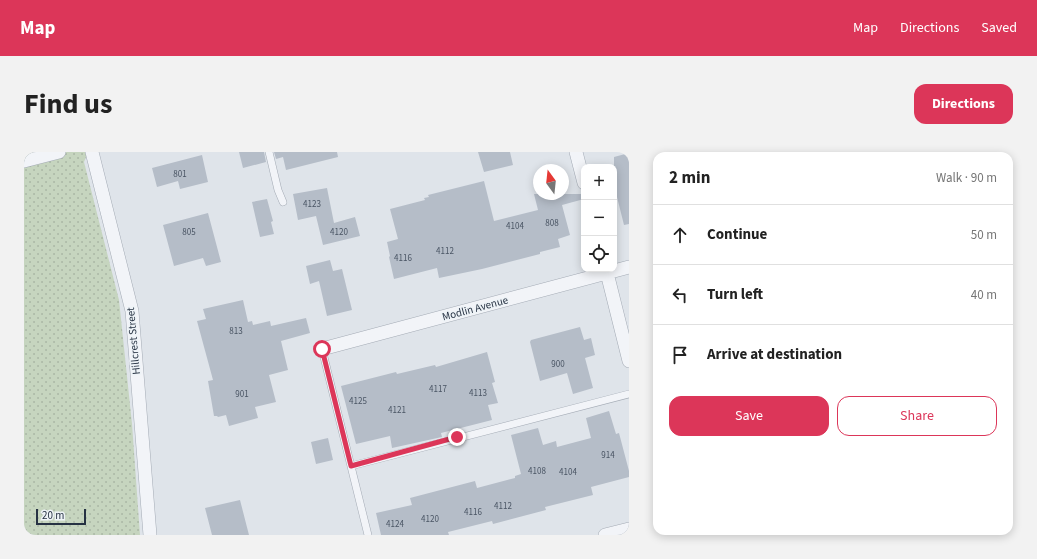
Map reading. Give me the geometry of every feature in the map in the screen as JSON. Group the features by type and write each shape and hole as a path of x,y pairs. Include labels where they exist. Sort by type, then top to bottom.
{"street":[{"path":"24,161 59,152"},
{"name":"Hillcrest Street","path":"92,152 132,311 150,535"},
{"path":"578,152 581,168"},
{"name":"Modlin Avenue","path":"617,269 629,267"},
{"name":"Modlin Avenue","path":"322,349 602,272"},
{"path":"606,272 629,361"},
{"path":"605,535 629,529"}],"lane":[{"path":"269,152 278,190 283,202"},
{"path":"322,349 368,535"},
{"path":"351,466 629,394"}],"green space":[{"path":"24,152 88,152 84,162 119,300 132,424 140,535 24,535"}],"building":[{"path":"239,152 264,152 266,162 243,168"},
{"path":"274,152 337,152 338,157 286,170 283,157 276,159"},
{"path":"478,152 510,152 513,165 484,172"},
{"path":"629,153 629,224 624,225 617,197 617,164 614,164 614,157"},
{"path":"202,155 208,182 180,189 178,181 157,187 152,168"},
{"path":"484,181 494,221 538,210 536,200 569,200 569,194 581,194 581,200 562,205 570,235 558,239 560,247 540,252 540,254 482,269 439,278 437,268 394,279 387,242 398,239 390,209 425,200 424,198 429,197 428,195"},
{"path":"327,188 334,223 355,217 360,236 323,245 316,216 298,220 293,194"},
{"path":"267,199 273,221 271,222 274,234 260,237 252,202"},
{"path":"208,213 221,262 206,266 203,258 174,266 163,225"},
{"path":"330,260 333,271 342,269 352,310 327,316 319,281 310,284 306,266"},
{"path":"243,300 248,322 252,321 253,325 270,321 271,326 306,318 310,333 281,341 288,370 269,375 276,402 255,407 258,418 229,426 226,415 218,417 214,416 208,381 213,380 197,321 206,319 203,309"},
{"path":"580,327 584,340 591,338 595,355 585,358 593,388 573,394 567,373 540,381 530,342 531,340"},
{"path":"487,352 495,382 492,383 498,403 488,405 492,420 441,433 442,437 392,448 390,436 356,444 341,386 396,372 397,374 435,365 436,367"},
{"path":"609,411 616,434 619,433 629,471 629,477 591,487 593,495 545,507 546,510 493,524 492,521 448,532 449,535 381,535 376,513 412,505 410,498 475,481 477,488 515,478 515,476 521,474 511,435 538,428 543,445 556,441 557,447 591,438 586,418"},
{"path":"328,438 333,460 316,464 311,442"},
{"path":"240,500 249,535 212,535 205,508"}],"route":[{"path":"322,349 351,466 457,437"}]}
